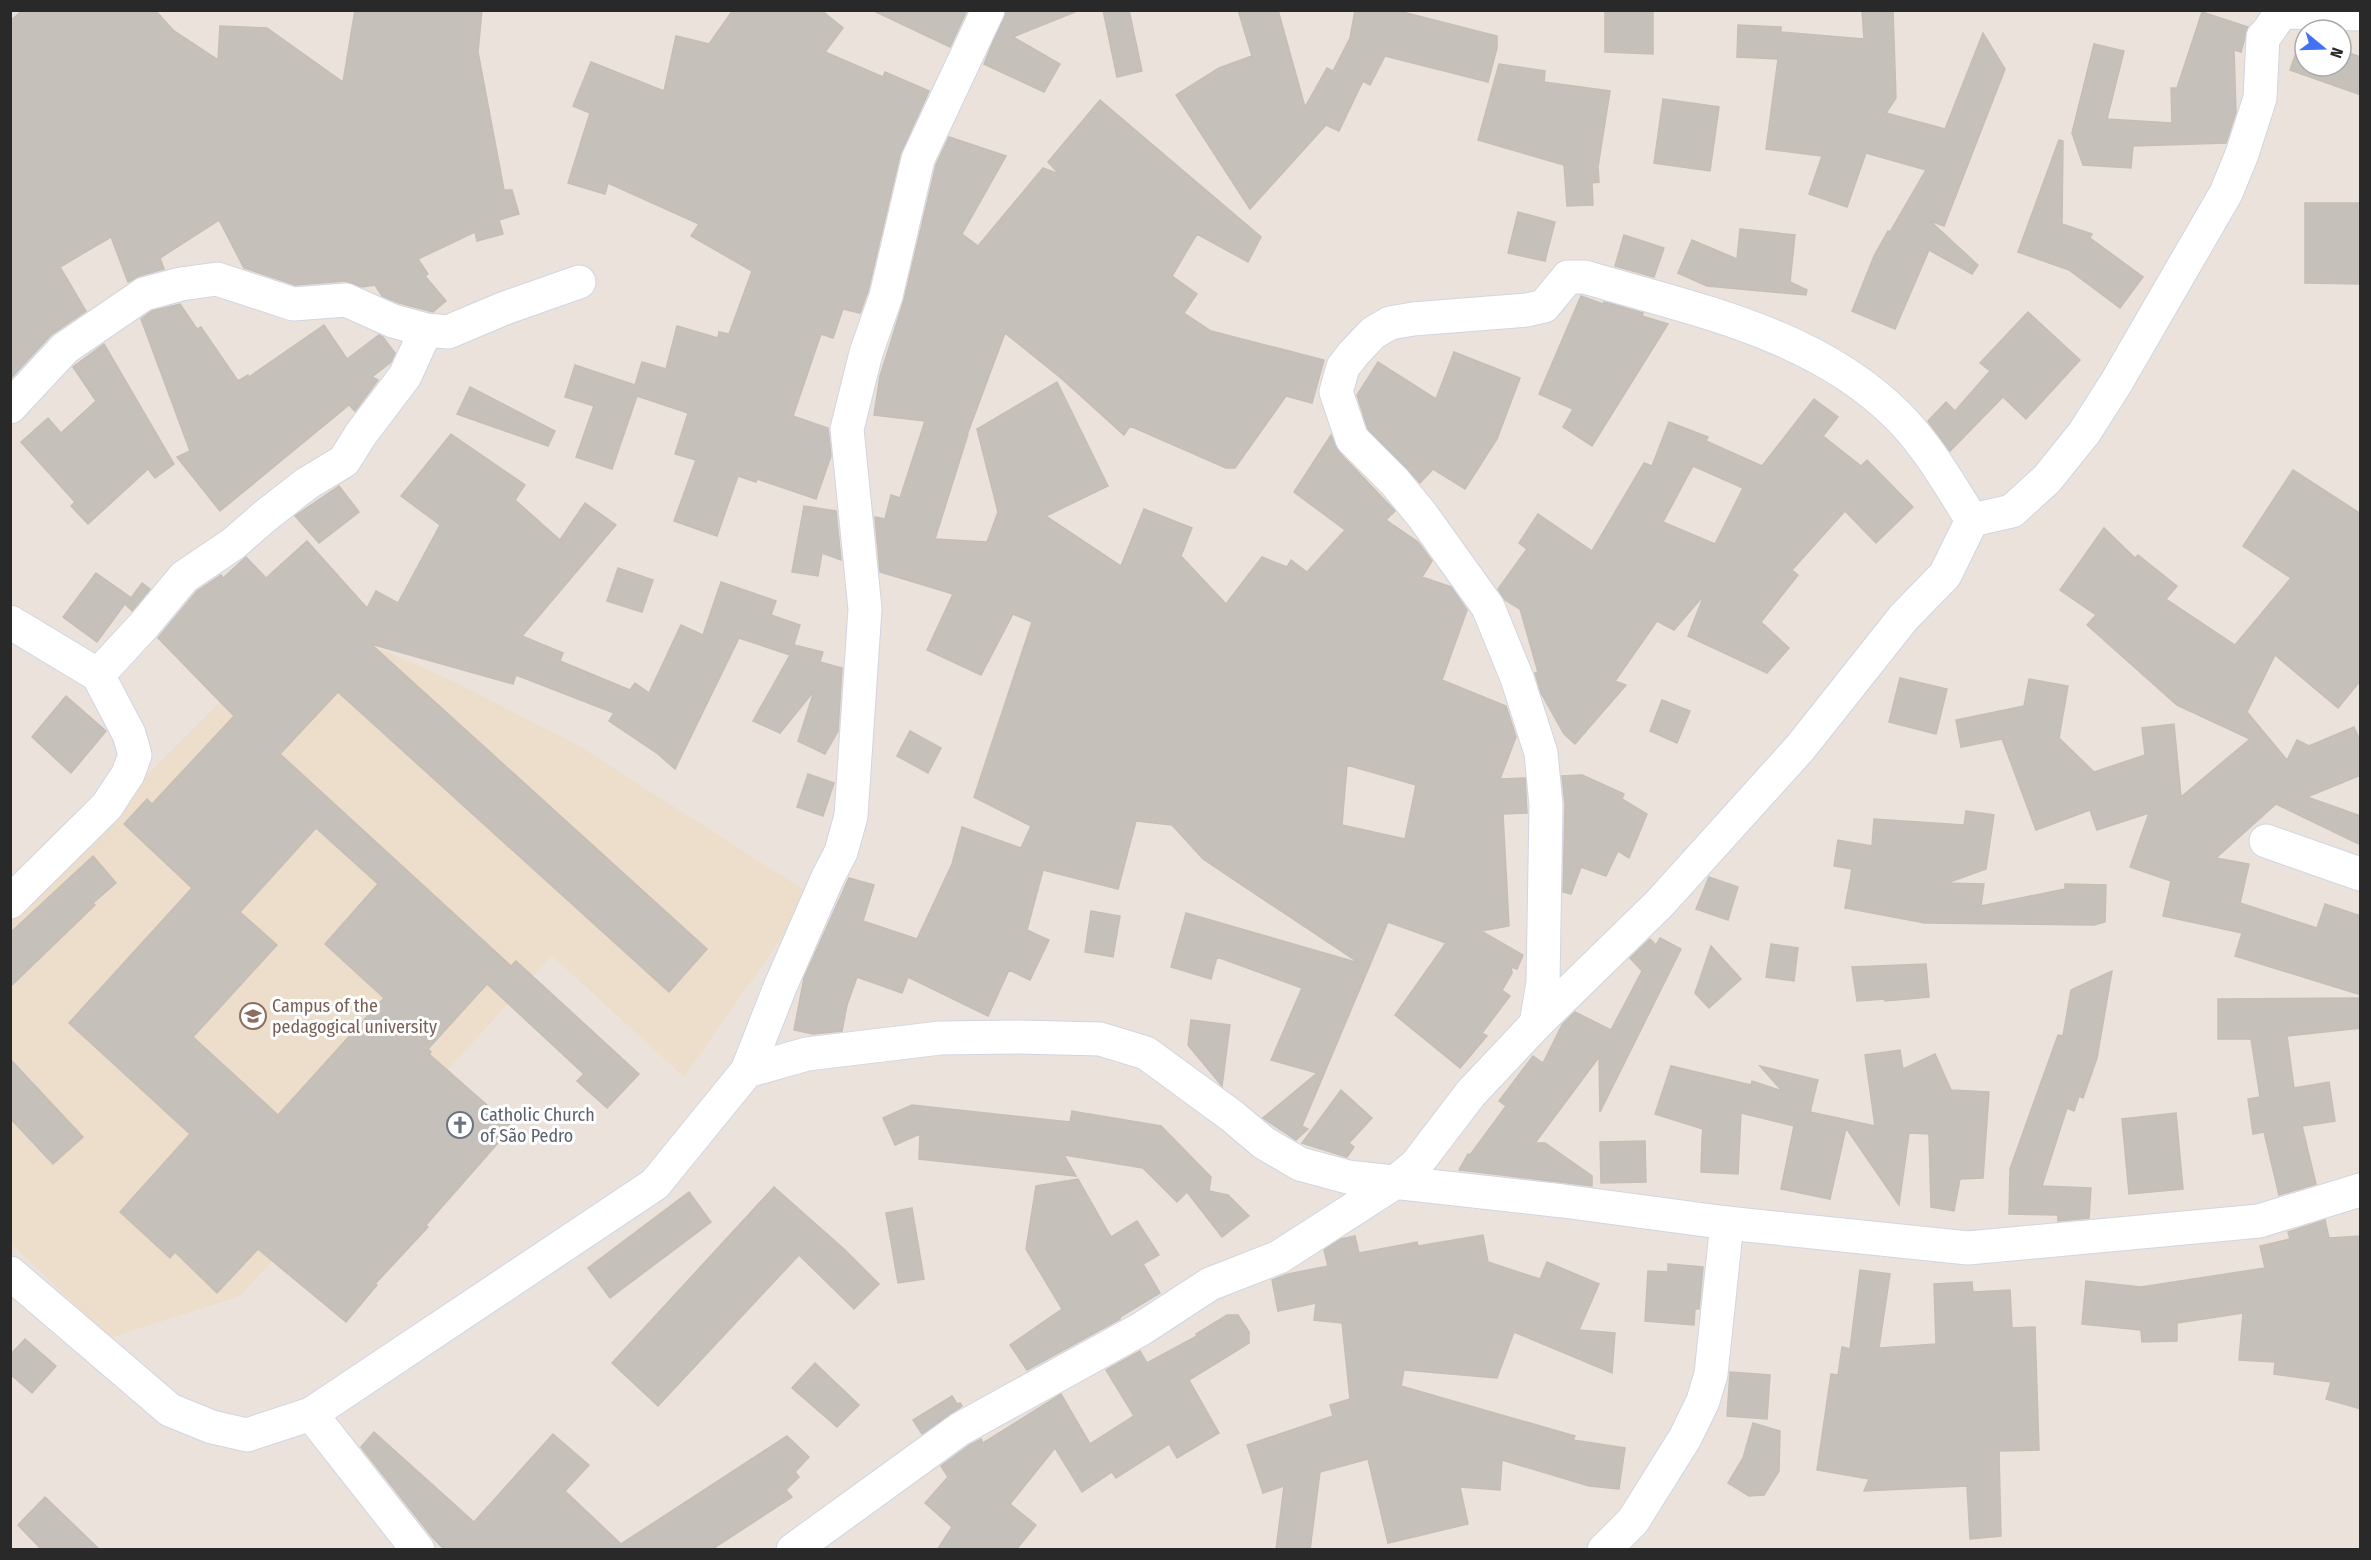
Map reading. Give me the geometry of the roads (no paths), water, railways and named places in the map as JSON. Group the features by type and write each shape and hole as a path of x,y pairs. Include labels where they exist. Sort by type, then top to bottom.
{"street":[{"path":"16,1291 170,1410 212,1427 247,1435 311,1414 655,1184 747,1071 785,976 841,852 851,816 865,609 847,429 866,353 886,296 918,159 988,10"},
{"path":"793,1550 960,1430 1141,1329 1210,1284 1279,1257 1394,1183 1416,1165 1471,1093 1536,1024 1660,903 1800,748 1904,618 1944,574 1972,520 2012,511 2047,479 2084,433 2116,383 2226,193 2242,154 2260,98 2263,37 2269,32 2272,23 2286,12 2361,14"},
{"path":"1536,1024 1543,982 1546,805 1540,753 1517,678 1488,607 1422,515 1395,482 1352,439 1336,392 1343,368 1354,353 1373,333 1390,323 1413,319 1527,310 1544,306 1568,277 1585,277 1739,322 1776,336 1864,387 1898,416 1927,449 1972,520"},
{"path":"10,407 65,348 144,294 181,284 217,279 293,304 346,300 393,321 426,330 448,332 579,282"},
{"path":"98,675 146,624 184,577 233,544 306,484 344,461 360,434 405,376 426,330"},
{"path":"10,622 98,675 129,734 135,754 128,774 107,806 10,902"},
{"path":"2266,841 2361,874"},
{"path":"747,1071 807,1054 940,1038 1019,1037 1100,1040 1146,1053 1232,1116 1264,1143 1300,1164 1348,1177 1727,1223 1968,1248 2259,1221 2361,1190"},
{"path":"1604,1550 1633,1521 1685,1438 1702,1401 1711,1374 1727,1223"},
{"path":"311,1414 418,1550"}],"place":[{"name":"Campus of the pedagogical university","path":"253,1016"},
{"name":"Catholic Church of São Pedro","path":"460,1125"}]}
